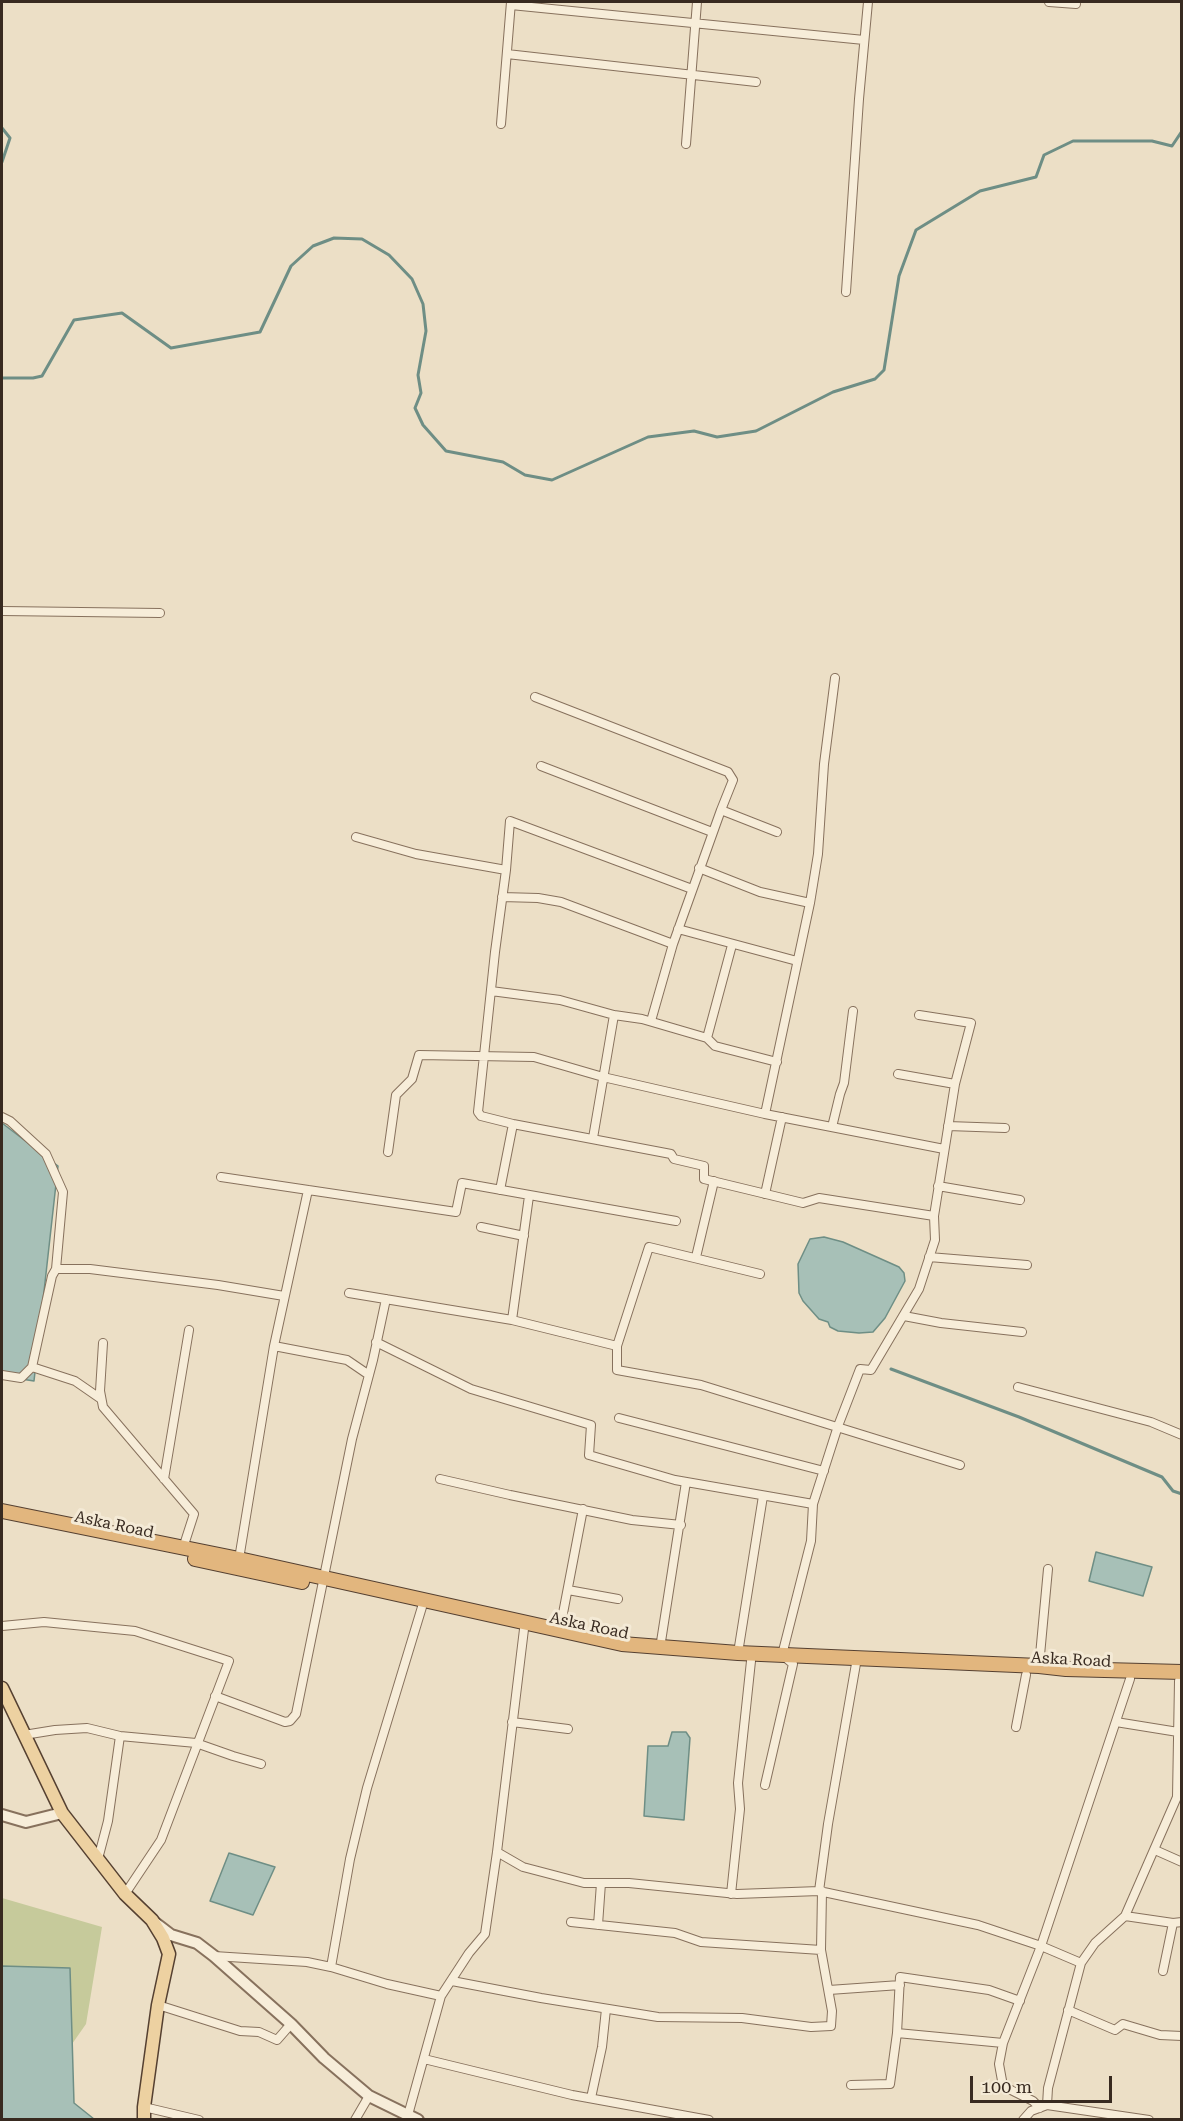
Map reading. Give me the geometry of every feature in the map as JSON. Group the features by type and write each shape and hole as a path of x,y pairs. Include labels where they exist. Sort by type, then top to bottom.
{"highway":[{"path":"2,1511 239,1559 324,1582 525,1625 560,1629 622,1644 738,1653 787,1660"},
{"name":"Aska Road","path":"2,1519 324,1582 422,1607 525,1625 626,1652 751,1661 856,1662 1026,1674 1181,1678"},
{"path":"856,1662 1039,1666 1131,1675"}],"main road":[{"path":"2,1688 62,1813 125,1894 152,1920 169,1954 158,2005 144,2113"}],"street":[{"path":"686,144 697,2"},
{"path":"846,292 868,2"},
{"path":"1048,2 1076,4"},
{"path":"501,124 511,3 864,39"},
{"path":"507,54 756,82"},
{"path":"2,611 160,613"},
{"path":"765,1114 810,903 818,854 824,764 835,678"},
{"path":"535,697 728,772 733,780 678,929 651,1021"},
{"path":"541,766 712,832"},
{"path":"721,810 777,832"},
{"path":"692,889 510,821 478,1112 481,1116 513,1124 671,1154 674,1159 704,1166 704,1179 803,1203 819,1198 934,1216"},
{"path":"356,837 416,854 506,870"},
{"path":"699,868 760,892 810,903"},
{"path":"502,897 538,898 561,902 673,944"},
{"path":"678,929 797,961"},
{"path":"707,1038 732,945"},
{"path":"490,991 560,1000 614,1015 651,1021 707,1038 715,1046 777,1062"},
{"path":"832,1127 844,1083 853,1011"},
{"path":"593,1138 614,1015"},
{"path":"765,1785 811,1541 813,1504 838,1426 860,1370 872,1370 920,1289 935,1240 934,1216 944,1149 955,1084 971,1023 919,1015"},
{"path":"388,1152 396,1095 412,1079 419,1055 534,1057 603,1077 765,1114 944,1149"},
{"path":"898,1074 955,1084"},
{"path":"2,1117 10,1121 46,1154 63,1192 56,1269 52,1276 32,1367 21,1378 2,1375"},
{"path":"765,1194 782,1117"},
{"path":"500,1190 513,1124"},
{"path":"948,1126 1005,1128"},
{"path":"221,1177 456,1212 462,1183 676,1221"},
{"path":"696,1257 714,1181"},
{"path":"938,1186 1020,1200"},
{"path":"239,1559 274,1346 308,1190"},
{"path":"512,1320 529,1196"},
{"path":"481,1227 524,1236"},
{"path":"760,1274 649,1247 617,1346 617,1370 701,1385 960,1465"},
{"path":"929,1257 1027,1265"},
{"path":"56,1269 90,1269 284,1296"},
{"path":"349,1293 512,1320 617,1346"},
{"path":"215,1696 285,1722 290,1721 296,1714 352,1439 386,1299"},
{"path":"904,1316 941,1323 1022,1332"},
{"path":"164,1479 189,1330"},
{"path":"376,1342 471,1389 591,1425 589,1455 686,1482 813,1504"},
{"path":"103,1343 100,1391 103,1407 194,1514 183,1548"},
{"path":"274,1346 347,1360 369,1375"},
{"path":"32,1367 75,1381 101,1399"},
{"path":"1018,1387 1150,1422 1182,1435"},
{"path":"619,1419 824,1471"},
{"path":"440,1479 640,1521 681,1525"},
{"path":"660,1648 686,1482"},
{"path":"738,1653 763,1496"},
{"path":"560,1629 583,1509"},
{"path":"1039,1666 1047,1569"},
{"path":"568,1590 618,1599"},
{"path":"331,1967 350,1859 367,1788 422,1607"},
{"path":"2,1626 44,1623 135,1631 230,1661 196,1743 161,1840 125,1894"},
{"path":"152,1920 171,1935 197,1943 214,1956 291,2024 324,2058 369,2096 413,2117 424,2060 441,1996 484,1934 497,1852 525,1625"},
{"path":"731,1894 740,1809 738,1783 751,1661"},
{"path":"452,1980 658,2017 742,2018 811,2028 831,2026 832,2011 821,1950 821,1891 828,1824 856,1662"},
{"path":"1016,1727 1026,1674"},
{"path":"1131,1675 1041,1946 1003,2043 999,2064 1003,2086 1043,2106 1149,2120"},
{"path":"1043,2106 1081,1963 1095,1943 1125,1916 1177,1797 1181,1678"},
{"path":"512,1722 568,1729"},
{"path":"1116,1722 1178,1732"},
{"path":"24,1735 87,1728 120,1736 196,1743 261,1764"},
{"path":"98,1859 108,1821 120,1736"},
{"path":"2,1815 26,1822 62,1813"},
{"path":"1155,1850 1182,1862"},
{"path":"497,1852 523,1867 584,1883 629,1883 731,1894 821,1891 978,1925 1041,1946 1081,1963"},
{"path":"598,1925 601,1883"},
{"path":"1125,1916 1177,1922 1163,1971"},
{"path":"571,1922 675,1933 701,1942 821,1950"},
{"path":"214,1956 307,1962 441,1996"},
{"path":"851,2085 890,2084 897,2033 900,1977 988,1990 1020,2001"},
{"path":"829,1990 900,1985"},
{"path":"158,2005 240,2031 259,2032 277,2040 291,2024"},
{"path":"591,2098 602,2047 606,2009"},
{"path":"1068,2010 1115,2030 1123,2024 1160,2035 1182,2036"},
{"path":"897,2033 1003,2043"},
{"path":"424,2060 591,2098 709,2120"},
{"path":"355,2120 369,2096"},
{"path":"1023,2120 1031,2111 1043,2106"},
{"path":"144,2113 199,2120"}],"green space":[{"path":"2,1898 102,1927 86,2024 72,2044 70,1969 2,1966"}],"water":[{"path":"2,1123 58,1166 34,1381 2,1376"},
{"path":"824,1237 843,1242 899,1267 904,1273 905,1281 885,1318 873,1332 838,1331 830,1327 828,1322 819,1319 803,1301 799,1293 798,1264 810,1239"},
{"path":"1096,1552 1152,1567 1143,1596 1089,1581"},
{"path":"672,1732 686,1732 690,1738 684,1820 644,1816 648,1746 668,1746"},
{"path":"229,1853 275,1867 253,1915 210,1901"},
{"path":"2,1966 70,1968 74,2103 94,2119 2,2119"}],"waterway":[{"path":"2,128 10,138 2,162"},
{"path":"2,378 42,376 74,320 122,313 171,348 260,332 291,266 313,246 334,238 362,239 389,255 412,279 423,304 426,331 418,375 421,393 415,408 423,425 446,451 503,462 525,475 552,480 648,437 694,431 717,437 756,431 833,392 875,379 884,370 899,276 916,230 980,191 1036,177 1044,155 1073,141 1152,141 1172,146 1182,131"},
{"path":"891,1369 1019,1417 1162,1477 1173,1491 1182,1494"}]}
